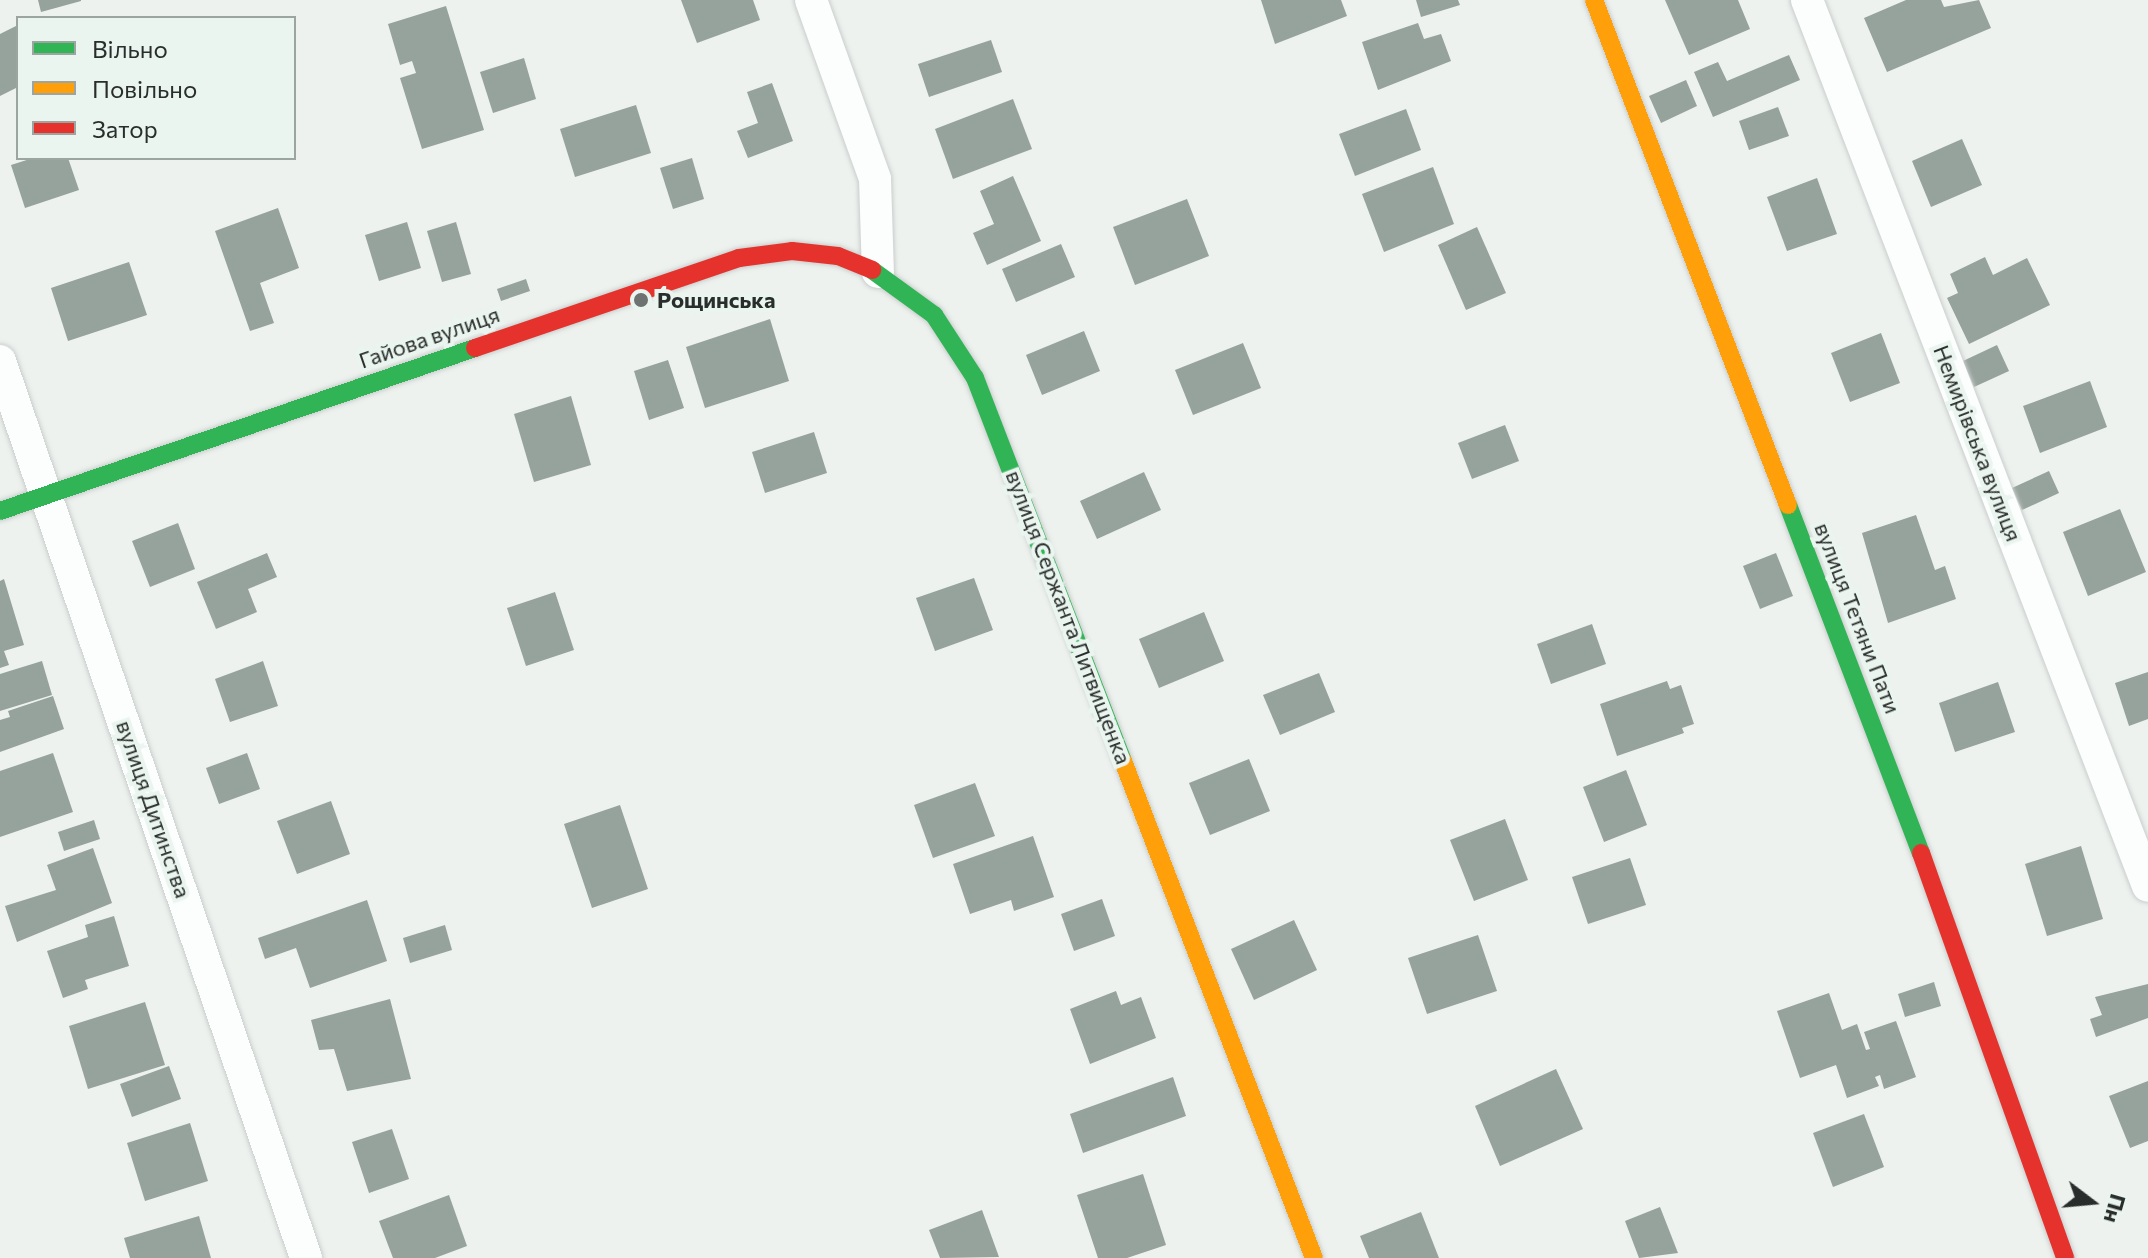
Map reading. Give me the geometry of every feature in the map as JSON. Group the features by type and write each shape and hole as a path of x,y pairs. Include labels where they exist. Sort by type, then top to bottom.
{"main road":[{"name":"вулиця Тетяни Пати","path":"1594,0 1907,813 2065,1258"},
{"name":"Гайова вулиця","path":"0,511 739,258 792,251 823,254 878,272"},
{"name":"вулиця Сержанта Литвищенка","path":"878,272 934,315 975,378 1314,1258"}],"street":[{"path":"811,0 875,179 878,272"},
{"name":"Немирівська вулиця","path":"1807,0 2148,886"},
{"name":"вулиця Дитинства","path":"0,361 306,1258"}],"building":[{"path":"38,0 81,0 81,1 41,12"},
{"path":"681,0 753,0 760,20 697,43"},
{"path":"1261,0 1341,0 1347,16 1275,44"},
{"path":"1416,0 1458,0 1460,5 1421,17"},
{"path":"1665,0 1738,0 1750,29 1689,55"},
{"path":"1906,0 1941,0 1944,7 1979,0 1991,28 1887,72 1864,18"},
{"path":"446,6 484,130 422,149 400,78 416,73 412,61 400,65 388,24"},
{"path":"1418,23 1424,39 1441,34 1451,61 1378,90 1362,42"},
{"path":"16,26 16,88 0,96 0,34"},
{"path":"991,40 1002,72 929,97 918,64"},
{"path":"1789,55 1800,80 1713,117 1694,72 1718,62 1727,81"},
{"path":"524,58 536,99 493,113 480,72"},
{"path":"1686,80 1697,106 1661,123 1649,96"},
{"path":"772,83 793,141 748,158 737,131 758,123 747,92"},
{"path":"1013,99 1032,149 953,179 935,129"},
{"path":"636,105 651,153 575,177 560,129"},
{"path":"1778,107 1789,136 1749,150 1739,121"},
{"path":"1406,109 1421,150 1355,176 1339,134"},
{"path":"1962,139 1982,185 1931,207 1912,161"},
{"path":"692,158 704,199 673,209 660,168"},
{"path":"27,160 69,160 79,190 25,208 11,165"},
{"path":"1433,167 1454,224 1384,252 1362,194"},
{"path":"1013,176 1041,241 987,265 973,233 994,224 980,191"},
{"path":"1817,178 1837,234 1787,251 1767,197"},
{"path":"1187,199 1209,256 1135,285 1113,227"},
{"path":"278,208 299,268 260,283 274,323 250,331 215,231"},
{"path":"407,222 421,268 379,281 365,235"},
{"path":"456,222 471,274 442,282 427,231"},
{"path":"1477,227 1506,293 1466,310 1438,245"},
{"path":"1061,244 1075,277 1016,302 1002,269"},
{"path":"1985,257 1993,275 2027,258 2050,305 1969,344 1947,298 1958,293 1950,274"},
{"path":"129,262 147,315 68,341 51,288"},
{"path":"526,279 530,291 501,301 497,289"},
{"path":"770,319 789,381 705,408 686,347"},
{"path":"1084,331 1100,371 1042,395 1026,355"},
{"path":"1881,333 1900,383 1850,402 1831,353"},
{"path":"1243,343 1261,388 1193,415 1175,370"},
{"path":"1997,345 2009,371 1974,387 1963,361"},
{"path":"668,360 684,408 649,420 634,371"},
{"path":"2090,381 2107,427 2040,453 2023,406"},
{"path":"571,396 591,465 534,482 514,414"},
{"path":"1505,425 1519,461 1472,479 1458,443"},
{"path":"814,432 827,473 765,493 752,452"},
{"path":"2049,471 2059,493 2022,510 2012,488"},
{"path":"1144,472 1161,510 1097,539 1080,501"},
{"path":"2120,509 2146,572 2088,596 2063,532"},
{"path":"1916,515 1935,570 1945,566 1956,599 1888,623 1862,533"},
{"path":"178,523 195,569 150,587 132,541"},
{"path":"267,553 277,577 248,589 257,612 216,629 197,582"},
{"path":"1776,553 1793,596 1760,609 1743,566"},
{"path":"974,578 993,630 935,651 916,598"},
{"path":"4,579 24,645 4,651 9,665 0,668 0,581"},
{"path":"555,592 574,650 526,666 507,608"},
{"path":"1204,612 1224,661 1159,688 1139,639"},
{"path":"1592,624 1606,664 1551,684 1537,644"},
{"path":"42,661 52,695 0,711 0,674"},
{"path":"263,661 278,706 230,722 215,679"},
{"path":"2148,672 2148,719 2129,726 2115,683"},
{"path":"1319,673 1335,712 1280,735 1263,695"},
{"path":"1667,681 1670,689 1681,685 1694,724 1682,728 1684,733 1617,756 1600,704"},
{"path":"1998,682 2015,732 1955,752 1939,703"},
{"path":"53,696 64,729 0,752 0,720 10,717 8,711"},
{"path":"53,753 73,812 0,837 0,771"},
{"path":"247,753 260,789 219,804 206,768"},
{"path":"1249,759 1270,811 1210,835 1189,783"},
{"path":"1626,770 1647,825 1604,842 1583,787"},
{"path":"975,783 995,836 933,858 914,805"},
{"path":"331,801 350,854 297,874 277,821"},
{"path":"620,805 648,889 592,908 564,824"},
{"path":"1505,819 1528,880 1474,901 1450,840"},
{"path":"94,820 100,839 64,851 58,832"},
{"path":"1033,836 1054,897 1014,911 1011,900 970,914 953,864"},
{"path":"2081,846 2103,919 2047,936 2025,864"},
{"path":"93,848 112,903 17,942 5,906 56,890 47,865"},
{"path":"1630,858 1646,905 1588,924 1572,877"},
{"path":"1102,899 1115,936 1074,951 1061,914"},
{"path":"367,900 387,961 310,988 296,948 265,959 258,938"},
{"path":"114,916 129,966 85,980 88,989 63,998 47,951 88,937 85,925"},
{"path":"1294,920 1317,970 1254,1000 1231,949"},
{"path":"445,925 452,950 410,963 403,938"},
{"path":"1478,935 1497,991 1427,1014 1408,958"},
{"path":"1934,982 1941,1006 1905,1017 1898,994"},
{"path":"2148,984 2148,1018 2096,1037 2090,1019 2102,1015 2095,997"},
{"path":"1116,991 1121,1005 1141,997 1156,1038 1090,1064 1070,1009"},
{"path":"1829,993 1842,1030 1857,1024 1866,1050 1870,1049 1864,1032 1896,1021 1916,1077 1884,1089 1880,1075 1875,1077 1879,1086 1847,1098 1836,1065 1800,1078 1777,1011"},
{"path":"390,999 411,1079 347,1091 334,1049 319,1050 311,1020"},
{"path":"145,1002 165,1065 88,1089 69,1026"},
{"path":"169,1066 181,1099 132,1117 120,1084"},
{"path":"1556,1069 1583,1129 1500,1166 1475,1106"},
{"path":"1173,1077 1186,1116 1083,1153 1070,1114"},
{"path":"2148,1081 2148,1141 2130,1148 2109,1096"},
{"path":"1864,1114 1884,1167 1833,1187 1813,1133"},
{"path":"190,1123 208,1181 145,1201 127,1143"},
{"path":"392,1129 409,1179 369,1193 352,1142"},
{"path":"1143,1174 1166,1245 1127,1258 1098,1258 1077,1195"},
{"path":"449,1195 467,1246 435,1258 393,1258 379,1221"},
{"path":"1660,1207 1678,1253 1639,1258 1625,1221"},
{"path":"982,1210 999,1257 940,1258 929,1230"},
{"path":"1421,1212 1439,1258 1369,1258 1360,1236"},
{"path":"199,1216 211,1258 130,1258 124,1238"}],"traffic: fast":[{"path":"872,270 934,315 975,378 1123,761"},
{"path":"0,511 475,348"},
{"path":"1788,505 1921,853"}],"traffic: slow":[{"path":"1594,0 1788,505"},
{"path":"1123,761 1314,1258"}],"traffic: jam":[{"path":"475,348 739,258 792,251 838,256 872,270"},
{"path":"1921,853 2065,1258"}],"place":[{"name":"Рощинська","path":"641,300"}]}
